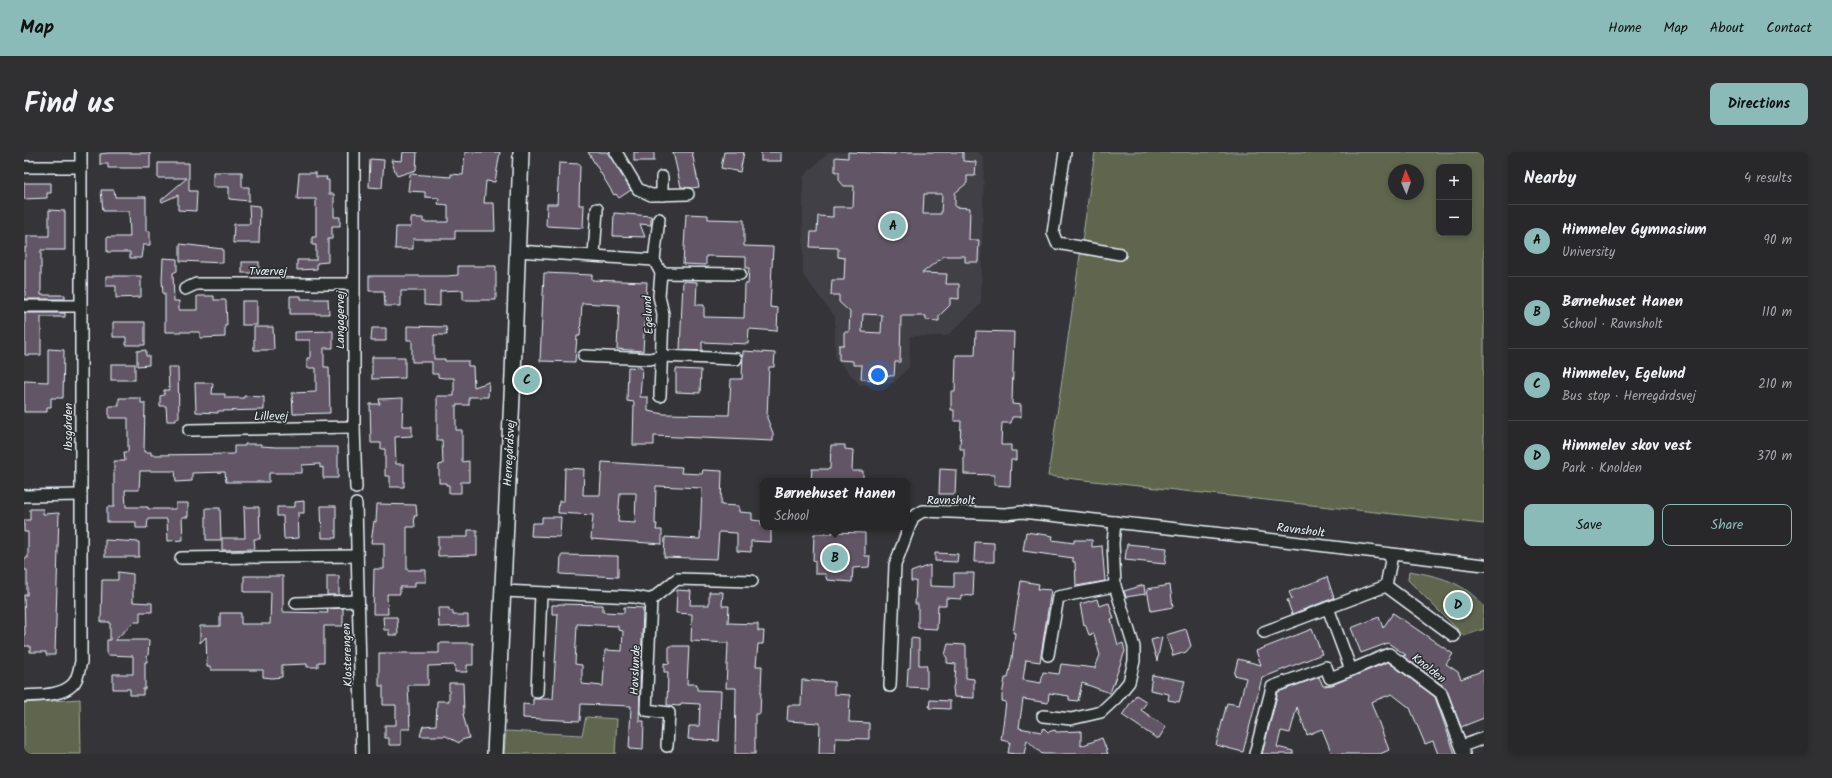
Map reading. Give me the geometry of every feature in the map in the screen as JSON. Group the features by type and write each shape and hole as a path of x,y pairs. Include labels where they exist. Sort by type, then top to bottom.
{"street":[{"name":"Ibsgården","path":"24,696 54,694 72,685 78,675 81,662 81,152"},
{"name":"Langagervej","path":"354,152 353,284 356,488"},
{"name":"Herregårdsvej","path":"495,754 521,152"},
{"path":"616,152 638,189 651,195 688,194"},
{"path":"1065,152 1053,233 1057,243 1120,254"},
{"path":"24,167 81,167"},
{"path":"662,177 662,195"},
{"path":"594,255 597,209"},
{"path":"659,219 654,260 661,273 740,274"},
{"path":"517,251 654,260"},
{"name":"Egelund","path":"660,396 663,314 659,296 661,273"},
{"name":"Tværvej","path":"185,289 196,284 353,284"},
{"path":"24,306 80,306"},
{"path":"584,356 650,359 662,356 736,359"},
{"name":"Lillevej","path":"189,430 354,427"},
{"path":"24,496 82,495"},
{"name":"Klosterengen","path":"356,504 362,754"},
{"name":"Ravnsholt","path":"910,525 913,517 923,511 1005,514 1022,512 1484,565"},
{"path":"1043,716 1071,719 1101,712 1116,698 1129,682 1134,661 1134,647 1115,586 1113,543 1114,522"},
{"name":"Ravnsholt","path":"890,686 895,565 908,530"},
{"path":"1386,586 1392,555"},
{"path":"181,558 357,556"},
{"path":"503,591 635,597 650,600 677,579 752,581"},
{"path":"1048,655 1058,596 1115,586"},
{"path":"1264,632 1386,586"},
{"path":"1386,586 1454,636"},
{"path":"537,692 541,593"},
{"name":"Havslunde","path":"650,600 646,710 669,713 667,746"},
{"path":"296,603 358,601"},
{"path":"1328,608 1350,670"},
{"name":"Knolden","path":"1256,754 1272,687 1326,667 1330,678 1390,654 1441,693 1463,750 1484,738"}],"shaded area":[{"path":"829,152 978,152 984,158 981,304 947,336 910,336 909,367 894,383 860,385 835,357 835,317 803,275 803,177"}],"green space":[{"path":"1095,152 1484,152 1484,524 1048,476"},
{"path":"1409,571 1440,578 1460,586 1477,598 1484,607 1484,629 1464,636 1408,580"},
{"path":"80,699 81,754 24,754 24,703"},
{"path":"586,717 617,719 615,754 504,754 506,731 582,735"}],"building":[{"path":"403,152 417,152 416,170 397,176 391,160 402,161"},
{"path":"465,152 500,152 495,182 486,181 484,203 494,203 495,231 455,231 455,239 413,239 413,249 395,249 396,227 411,227 411,218 423,218 423,222 448,222 448,205 438,204 439,198 425,197 425,192 408,191 410,174 451,177 451,174 463,175"},
{"path":"588,152 607,152 631,190 619,198 616,194 614,195"},
{"path":"634,152 654,152 654,161 634,161"},
{"path":"673,152 692,152 699,187 681,187"},
{"path":"724,152 744,152 740,172 721,168"},
{"path":"761,152 781,152 781,161 761,161"},
{"path":"848,152 895,154 895,152 963,152 963,161 976,162 975,176 967,176 967,183 955,193 955,207 970,208 969,240 979,240 978,262 965,262 965,256 944,256 922,273 947,274 946,284 959,284 959,299 950,298 950,305 939,316 939,321 926,320 926,316 901,316 900,362 895,362 894,376 881,375 880,380 861,379 862,365 853,365 853,361 839,360 839,345 844,345 844,332 849,332 850,312 839,302 839,295 831,295 832,280 844,280 845,258 838,257 838,248 810,247 811,232 817,232 818,216 833,217 833,207 853,207 854,186 844,186 839,180 839,172 835,172 835,157 848,158","holes":["924,194 942,194 941,214 923,214","863,314 882,315 881,333 862,332"]},
{"path":"150,153 150,168 108,168 108,164 100,164 100,154"},
{"path":"370,159 384,160 382,188 369,187"},
{"path":"158,163 189,163 189,191 197,191 196,211 178,210 178,195 162,202 161,200 187,178 158,178"},
{"path":"559,163 580,164 579,205 584,205 583,228 546,226 547,204 557,204"},
{"path":"213,172 242,172 242,187 249,187 249,201 229,199 229,187 213,187"},
{"path":"299,173 316,173 316,177 327,177 326,180 329,180 329,194 334,194 334,217 340,217 340,226 332,226 332,239 328,239 328,262 317,263 317,269 297,270 297,260 316,260 316,245 312,245 312,237 316,237 316,199 297,199"},
{"path":"24,183 51,183 51,193 47,193 47,198 24,199"},
{"path":"101,190 114,190 115,197 146,197 146,231 150,231 150,245 143,245 141,258 130,258 130,252 107,252 107,237 130,237 129,211 103,211"},
{"path":"249,205 260,206 259,243 233,243 234,224 250,224"},
{"path":"49,210 65,211 65,250 41,250 41,295 65,295 65,299 25,299 25,247 27,247 27,236 49,236"},
{"path":"614,213 651,216 651,225 640,224 645,237 613,236"},
{"path":"686,214 708,215 708,219 744,220 744,246 773,247 770,307 778,308 777,331 749,329 748,344 702,342 702,351 680,350 683,281 697,282 696,305 704,305 704,317 744,318 745,284 748,284 749,268 746,268 746,257 706,256 706,265 683,264"},
{"path":"180,244 223,249 223,263 180,261"},
{"path":"163,258 177,259 177,271 173,273 174,301 179,301 179,310 197,310 197,296 214,296 214,300 226,301 227,325 225,325 225,337 200,338 200,332 165,332 165,294 163,294 162,280"},
{"path":"242,262 259,262 259,273 242,273"},
{"path":"458,266 496,266 496,300 463,300 463,290 440,291 440,306 424,305 424,291 401,291 401,306 385,306 384,291 369,291 369,276 458,275"},
{"path":"544,273 592,275 592,280 647,282 643,351 617,349 619,305 582,303 580,336 577,336 575,362 540,361"},
{"path":"106,276 141,276 141,297 116,298 116,286 106,286"},
{"path":"290,296 301,296 301,299 328,299 329,314 290,314"},
{"path":"242,301 257,301 257,325 242,325"},
{"path":"25,313 65,313 65,317 41,317 41,355 25,355"},
{"path":"113,322 145,322 145,345 126,345 126,337 113,337"},
{"path":"407,326 446,327 447,335 434,335 434,359 445,359 445,361 468,361 468,366 473,366 474,387 489,382 488,397 469,397 469,405 456,405 456,430 462,430 462,462 469,461 469,482 461,482 461,493 449,493 449,485 446,485 446,483 439,483 439,465 443,464 442,440 437,440 437,396 454,396 454,378 438,377 438,374 432,374 432,362 412,362 412,340 407,340"},
{"path":"254,327 273,327 274,350 254,350"},
{"path":"372,328 386,328 386,341 371,341"},
{"path":"333,331 333,348 324,348 324,367 329,367 330,413 293,414 292,393 316,392 316,368 307,368 307,358 310,358 310,340 295,340 295,332"},
{"path":"976,331 1014,332 1012,404 1021,405 1021,417 1012,417 1011,423 1002,423 1001,445 1011,445 1011,451 1016,451 1016,460 1011,460 1010,486 994,485 994,475 964,474 964,449 960,449 961,421 954,421 954,410 951,410 951,391 955,391 956,355 975,355"},
{"path":"48,349 64,350 63,398 51,398 51,407 47,407 47,412 24,412 24,381 48,382"},
{"path":"146,350 146,356 149,356 149,365 137,366 137,351"},
{"path":"743,351 775,353 774,367 769,367 767,418 773,433 773,441 654,436 654,445 633,445 634,402 627,401 628,367 642,368 640,397 648,397 648,411 664,414 729,415 731,379 742,379"},
{"path":"372,357 405,357 405,378 372,379"},
{"path":"111,364 135,364 135,380 111,380"},
{"path":"168,367 178,367 179,418 176,418 176,421 167,421 166,406 160,406 160,396 164,395 164,390 169,390"},
{"path":"676,369 701,370 700,393 676,392"},
{"path":"195,383 213,383 212,394 225,394 225,398 244,398 244,396 264,397 264,410 218,411 218,413 196,412"},
{"path":"119,398 141,398 141,403 145,403 144,452 151,452 151,455 234,454 234,446 245,446 245,444 261,444 261,446 276,447 338,447 338,478 323,478 323,467 320,468 320,464 302,465 302,473 269,473 269,482 226,482 225,472 192,473 192,481 176,482 175,471 140,471 139,490 125,490 126,507 176,509 176,503 188,503 188,517 182,517 183,540 168,541 167,519 148,519 147,528 136,528 136,522 107,522 107,507 114,507 114,461 125,461 124,452 128,452 128,418 109,418 109,406 119,406"},
{"path":"403,398 402,426 412,426 412,436 395,437 396,464 404,464 404,487 390,487 390,476 385,476 385,449 381,449 381,443 371,443 370,404 380,404 379,399"},
{"path":"831,445 845,445 845,449 853,450 852,471 863,471 863,478 811,478 812,469 830,469"},
{"path":"602,462 682,467 681,473 702,474 703,470 722,471 721,505 739,506 739,512 752,513 752,520 760,521 760,530 771,530 771,542 751,541 751,552 737,551 737,533 719,532 717,559 664,557 665,537 700,539 702,488 656,486 655,524 657,524 656,530 662,530 662,544 591,539 593,515 558,513 559,501 564,501 565,468 584,469 583,495 600,495","holes":["620,493 636,493 635,523 618,522"]},
{"path":"940,469 956,470 955,494 939,494"},
{"path":"304,501 304,513 298,513 299,538 284,539 283,516 277,516 277,507 295,507 295,502"},
{"path":"377,504 416,505 417,516 414,516 415,527 407,527 407,570 426,570 426,582 415,582 415,587 400,587 400,594 387,594 388,614 373,614 374,569 384,569 384,543 371,543 374,521 376,522"},
{"path":"321,506 336,506 336,538 322,538"},
{"path":"244,507 259,507 260,539 254,539 255,549 222,550 222,538 245,538"},
{"path":"206,508 220,508 221,540 206,540"},
{"path":"30,509 43,509 43,514 59,513 55,655 46,655 46,652 30,652 30,646 24,646 24,595 27,595 27,570 24,570 24,558 28,558 28,532 24,532 24,520 30,520"},
{"path":"542,517 561,517 560,537 531,536 532,523 542,523"},
{"path":"468,530 477,530 477,555 438,556 438,537 468,537"},
{"path":"832,532 865,533 865,556 870,556 869,567 853,568 852,582 827,580 825,574 815,574 815,561 813,560 814,534 832,534"},
{"path":"1026,532 1053,536 1052,540 1074,543 1074,540 1092,540 1092,547 1102,546 1105,581 1076,586 1075,562 1073,562 1073,558 1023,551"},
{"path":"105,540 139,542 139,557 105,557"},
{"path":"975,542 994,543 994,562 974,562"},
{"path":"1127,544 1167,548 1165,564 1125,560"},
{"path":"935,553 958,554 957,562 935,561"},
{"path":"561,555 618,556 618,577 560,574"},
{"path":"930,565 930,586 954,587 954,573 974,573 973,596 961,595 961,599 946,598 946,605 938,605 937,629 918,628 918,604 915,604 916,581 911,581 911,572"},
{"path":"118,572 133,574 133,602 152,603 152,612 140,612 140,622 134,622 115,640 149,640 147,662 145,662 145,689 143,689 143,695 130,695 130,689 113,689 113,674 133,674 133,656 107,655 107,640 110,640 110,622 101,622 102,580 118,580"},
{"path":"244,576 283,576 283,612 328,613 327,609 343,608 343,626 324,626 324,662 318,662 318,667 307,667 307,664 282,665 282,677 272,678 263,677 263,670 211,670 211,667 207,667 206,637 200,643 200,626 220,626 220,613 241,613 241,624 270,624 271,592 244,592"},
{"path":"327,576 339,576 339,595 327,595"},
{"path":"1327,577 1334,598 1292,614 1287,600 1292,599 1289,592"},
{"path":"1021,581 1039,584 1038,589 1051,590 1040,662 1026,660 1023,680 1041,683 1043,672 1059,674 1061,664 1095,668 1100,655 1094,634 1089,635 1085,624 1084,625 1080,604 1097,599 1099,606 1109,603 1114,619 1111,619 1118,645 1123,643 1125,651 1110,693 1082,683 1078,701 1069,700 1069,696 1049,693 1048,703 1023,699 1019,728 1041,732 1044,728 1048,732 1055,730 1056,732 1081,731 1081,746 1102,738 1108,754 1042,754 1027,740 1024,754 1015,754 1008,753 1010,742 1001,740 1006,702 1002,701 1002,696 1005,678 1008,678 1012,658 1015,633 1013,633"},
{"path":"1144,585 1145,594 1126,597 1124,591"},
{"path":"1170,585 1173,607 1151,611 1147,589"},
{"path":"677,590 691,591 690,605 709,605 709,592 723,592 722,606 729,606 728,623 758,624 758,631 764,631 763,644 758,644 756,666 762,666 760,714 755,714 755,754 735,754 736,688 726,688 728,643 691,641 692,614 676,613"},
{"path":"552,605 603,605 603,612 624,613 624,607 643,608 639,721 644,721 643,750 629,749 631,706 581,704 580,721 523,718 523,704 533,705 533,699 553,699 558,614 552,614","holes":["577,624 618,626 618,630 623,631 622,651 605,650 603,686 582,684 582,665 575,664"]},
{"path":"438,608 449,608 449,611 453,611 453,615 468,615 468,626 439,627"},
{"path":"1393,613 1453,654 1446,664 1458,672 1461,679 1484,670 1484,718 1461,727 1446,688 1403,656 1406,655 1388,643 1361,653 1351,628 1379,617 1383,628"},
{"path":"383,617 397,617 398,635 389,635 389,630 384,630"},
{"path":"1186,629 1191,646 1186,652 1173,656 1166,635"},
{"path":"1312,629 1322,654 1262,678 1243,752 1216,745 1227,703 1239,705 1246,678 1234,675 1238,659 1261,665 1256,651"},
{"path":"1162,637 1157,661 1151,640"},
{"path":"911,638 919,639 919,665 926,665 927,688 907,687 908,668 910,668"},
{"path":"439,643 473,643 473,665 467,665 467,672 455,672 455,665 428,666 428,685 408,685 410,729 401,729 401,745 389,745 389,738 385,738 385,725 396,725 396,705 383,705 383,686 379,686 379,653 439,653"},
{"path":"948,644 966,645 966,678 974,679 974,698 954,697 953,687 955,682 956,664 947,663 947,658 945,655"},
{"path":"669,646 689,646 687,684 697,684 697,690 721,691 719,741 688,739 689,726 699,726 700,704 681,703 680,706 667,705 668,672 664,672 664,663 669,664"},
{"path":"1388,662 1435,697 1455,754 1438,754 1433,741 1425,744 1410,708 1392,694 1371,702 1389,750 1380,754 1332,754 1322,729 1307,735 1297,707 1290,733 1281,731 1277,747 1293,751 1293,754 1262,754 1278,692 1319,677 1323,686 1332,685"},
{"path":"1152,675 1185,681 1179,702 1168,700 1169,694 1150,690"},
{"path":"802,680 834,682 834,694 850,695 849,722 869,723 869,739 836,738 835,754 819,754 820,723 787,721 788,705 801,705"},
{"path":"449,683 463,683 463,714 469,738 461,740 459,743 446,736 420,736 423,726 436,725 437,701 449,701"},
{"path":"1136,695 1147,702 1141,710 1166,727 1159,738 1156,738 1122,715"},
{"path":"930,700 950,701 950,709 929,708"}],"place":[{"name":"Himmelev Gymnasium","path":"893,226"},
{"name":"Himmelev, Egelund","path":"527,380"},
{"name":"Børnehuset Hanen","path":"835,558"},
{"name":"Himmelev skov vest","path":"1458,605"}]}
